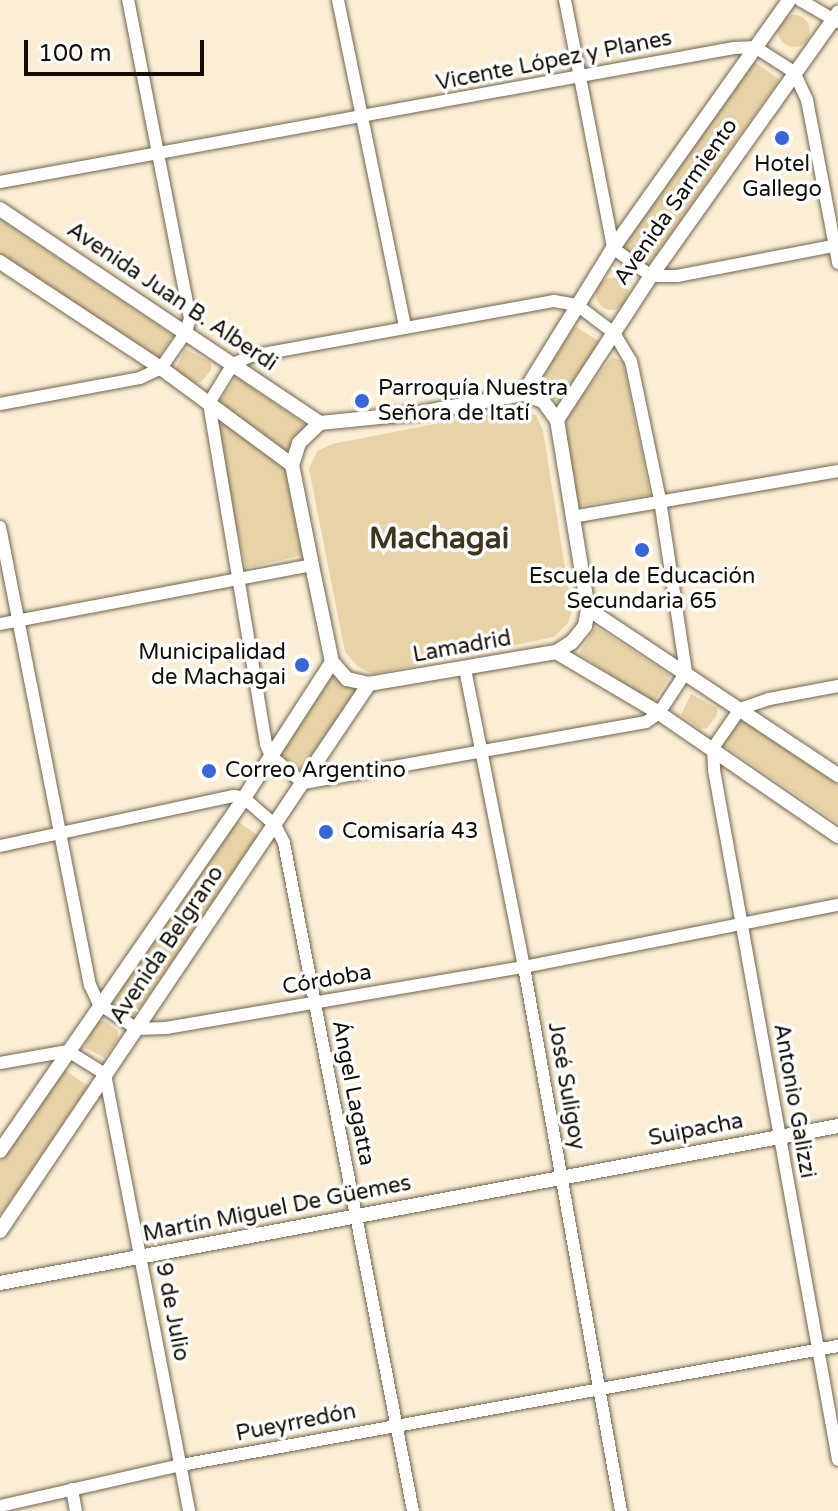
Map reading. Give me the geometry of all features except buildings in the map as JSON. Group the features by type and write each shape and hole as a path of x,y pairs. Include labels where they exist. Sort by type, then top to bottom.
{"street":[{"path":"0,404 140,378 161,368 186,332 190,318 128,0"},
{"path":"338,0 405,327"},
{"path":"565,0 613,248 651,276 677,276 836,246"},
{"name":"Avenida Sarmiento","path":"523,394 613,248 789,0"},
{"path":"800,0 836,19"},
{"name":"Avenida Sarmiento","path":"557,420 651,276 794,72 836,19"},
{"path":"755,47 794,72 807,100 838,263"},
{"name":"Vicente López y Planes","path":"0,182 158,156 734,48 755,47"},
{"name":"Avenida Juan B. Alberdi","path":"0,209 320,423"},
{"path":"0,262 161,368 292,465"},
{"path":"554,301 577,305 614,333 631,361 660,500 685,643 686,672 659,713 646,722 480,754 303,783 271,756 266,744 209,403 233,364 251,356 405,327 554,301"},
{"path":"332,662 292,465 299,443 320,423 420,413 523,394 543,401 557,420 588,609 838,775"},
{"path":"572,517 838,471"},
{"path":"0,527 90,985 99,1004 137,1029"},
{"path":"0,624 312,565"},
{"name":"Lamadrid","path":"332,662 347,679 369,684 556,652 585,626 588,609"},
{"path":"556,652 713,748 838,836"},
{"name":"Avenida Belgrano","path":"0,1151 244,798 332,662"},
{"name":"José Suligoy","path":"465,669 524,967 621,1511"},
{"name":"Avenida Belgrano","path":"0,1231 369,684"},
{"path":"713,748 740,709 769,699 838,686"},
{"name":"Antonio Galizzi","path":"713,748 816,1350 838,1460"},
{"path":"0,846 234,796 244,798 275,825"},
{"name":"Ángel Lagatta","path":"275,825 284,843 413,1511"},
{"name":"Córdoba","path":"137,1029 166,1028 524,967 838,905"},
{"path":"0,1063 68,1051 105,1074"},
{"name":"9 de Julio","path":"105,1074 189,1511"},
{"name":"Suipacha","path":"562,1178 838,1126"},
{"name":"Martín Miguel De Güemes","path":"0,1283 562,1178"},
{"name":"Pueyrredón","path":"0,1506 181,1465 838,1346"},
{"path":"72,1489 76,1511"}],"shaded area":[{"path":"794,15 806,19 810,31 806,43 794,47 782,43 778,31 782,19"},
{"path":"753,61 779,79 648,267 622,249"},
{"path":"0,219 173,336 155,363 0,259"},
{"path":"612,278 624,282 628,294 624,306 612,310 600,306 596,294 600,282"},
{"path":"575,326 600,342 560,404 535,387"},
{"path":"185,349 211,362 211,370 201,382 194,383 175,370"},
{"path":"612,357 623,361 650,495 579,506 564,420"},
{"path":"237,377 305,425 287,451 219,403"},
{"path":"518,408 536,415 543,431 572,611 568,623 554,637 373,674 357,666 345,652 309,469 317,451 332,444"},
{"path":"223,423 285,468 303,555 246,568 216,430"},
{"path":"596,627 671,675 653,702 579,654"},
{"path":"333,674 357,691 301,770 277,753"},
{"path":"691,694 717,708 717,715 707,728 700,729 681,715"},
{"path":"740,718 838,784 838,823 722,744"},
{"path":"236,820 260,837 132,1018 109,1002"},
{"path":"98,1021 105,1021 118,1031 118,1038 105,1058 84,1047"},
{"path":"63,1069 88,1086 0,1215 0,1162"}],"place":[{"name":"Hotel Gallego","path":"782,138"},
{"name":"Parroquía Nuestra Señora de Itatí","path":"362,401"},
{"name":"Escuela de Educación Secundaria 65","path":"642,550"},
{"name":"Municipalidad de Machagai","path":"302,665"},
{"name":"Correo Argentino","path":"209,771"},
{"name":"Comisaría 43","path":"326,832"}],"district":[{"name":"Machagai","path":"439,539"}]}
